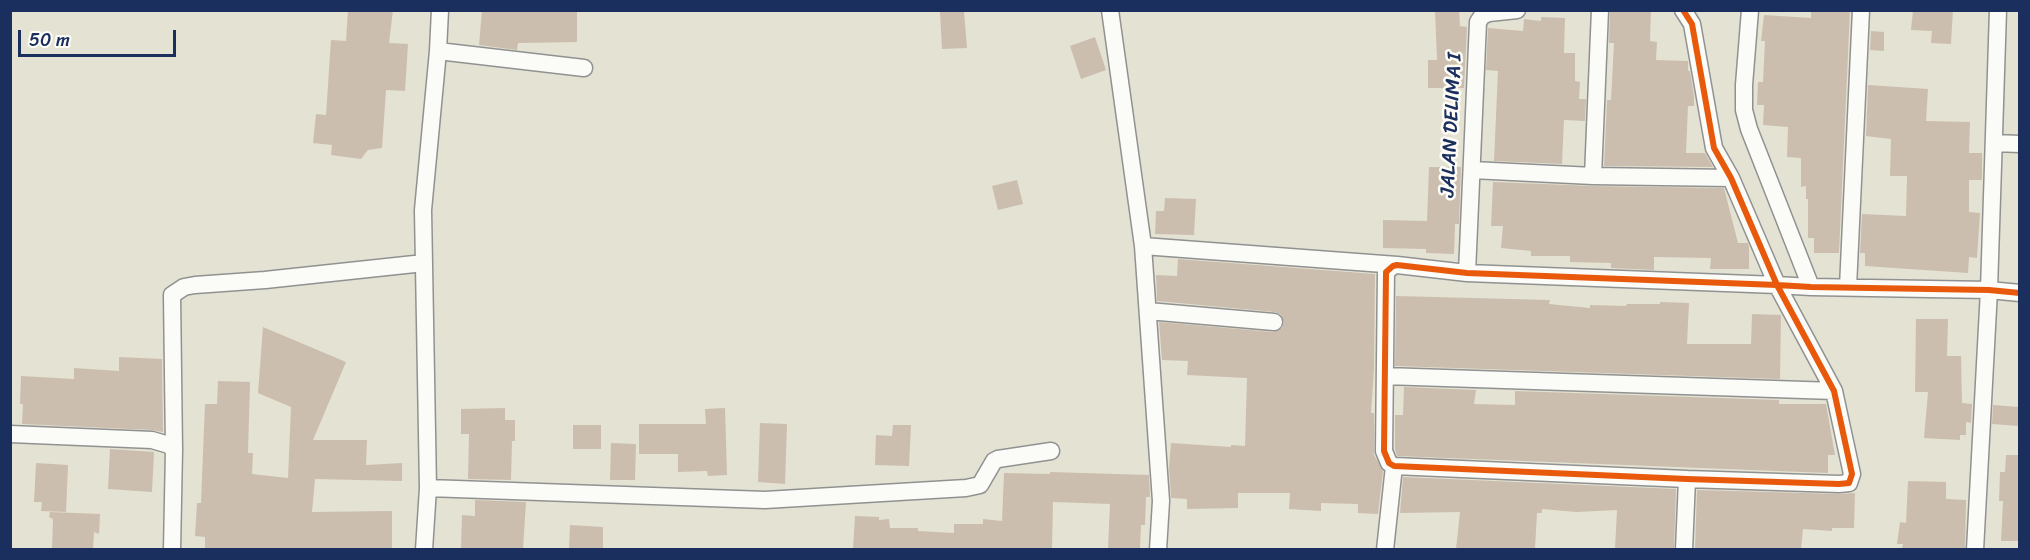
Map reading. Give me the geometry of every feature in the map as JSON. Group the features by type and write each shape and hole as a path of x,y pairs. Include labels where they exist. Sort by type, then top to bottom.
{"street":[{"path":"424,549 428,488 423,210 440,10"},
{"path":"1110,10 1143,246 1161,501 1158,549"},
{"name":"JALAN DELIMA I","path":"1467,273 1478,22 1482,16 1489,13 1517,10"},
{"path":"1593,176 1600,10"},
{"path":"1397,265 1386,272 1384,451 1389,463 1394,466 1687,479 1849,483 1852,474 1834,391 1777,285 1731,178 1714,148 1692,24 1683,10"},
{"path":"1750,10 1744,110 1749,129 1811,286"},
{"path":"1848,287 1861,10"},
{"path":"1975,549 1989,290 1998,10"},
{"path":"438,51 584,68"},
{"path":"1994,143 2019,144"},
{"path":"1472,170 1593,176 1731,178"},
{"path":"1143,246 1397,265 1467,273 1777,285 1989,290 2019,293"},
{"path":"172,549 174,450 172,295 184,287 195,285 424,263"},
{"path":"1148,311 1274,322"},
{"path":"1385,376 1834,391"},
{"path":"10,434 152,440 169,445 174,450"},
{"path":"428,488 765,500 966,488 980,485 994,461 998,459 1051,451"},
{"path":"1385,549 1394,466"},
{"path":"1683,549 1687,479"}],"building":[{"path":"348,10 393,10 389,43 408,44 405,91 386,90 382,148 368,150 361,159 331,155 332,145 313,143 316,114 326,115 331,40 346,41"},
{"path":"482,10 577,10 577,42 518,43 517,50 479,45"},
{"path":"1435,10 1459,10 1460,26 1467,27 1464,88 1428,88 1428,60 1437,60"},
{"path":"1610,10 1651,10 1650,41 1657,42 1656,60 1688,61 1694,106 1688,106 1686,153 1705,153 1713,167 1604,166 1607,100 1611,100 1614,43 1609,43"},
{"path":"1811,10 1850,10 1839,253 1814,253 1814,238 1808,238 1806,186 1801,187 1801,158 1787,157 1788,127 1763,125 1764,105 1757,105 1758,82 1763,82 1765,41 1761,41 1764,15 1811,18"},
{"path":"1913,10 1953,10 1951,44 1931,43 1932,31 1911,30"},
{"path":"964,11 967,48 942,49 940,12"},
{"path":"1541,17 1565,18 1564,53 1575,53 1575,81 1580,82 1579,99 1586,99 1585,121 1564,120 1562,164 1494,161 1498,71 1486,70 1488,28 1523,31 1524,19 1541,21"},
{"path":"1871,31 1884,32 1884,51 1870,50"},
{"path":"1095,37 1106,70 1081,79 1070,46"},
{"path":"1868,85 1928,89 1926,121 1970,122 1969,153 1982,153 1982,180 1969,180 1969,212 1980,213 1977,258 1969,257 1968,273 1865,266 1865,253 1860,253 1862,214 1906,216 1907,176 1890,176 1891,139 1866,136"},
{"path":"1429,167 1461,167 1459,224 1455,224 1454,254 1426,253 1426,249 1383,248 1383,220 1427,221"},
{"path":"1017,180 1023,204 998,210 992,186"},
{"path":"1493,182 1724,188 1738,243 1748,243 1749,269 1710,269 1711,258 1654,257 1654,270 1611,268 1611,263 1570,262 1570,256 1531,256 1531,251 1501,248 1503,226 1491,226"},
{"path":"1165,198 1196,199 1194,235 1155,234 1156,211 1164,211"},
{"path":"1178,259 1375,274 1371,413 1374,413 1374,455 1383,471 1378,514 1358,513 1358,504 1321,503 1321,511 1289,509 1290,493 1238,493 1238,508 1187,509 1187,499 1171,498 1169,467 1171,443 1245,446 1247,378 1187,375 1188,361 1162,360 1159,322 1273,332 1282,328 1284,322 1280,314 1275,312 1157,301 1156,275 1177,276"},
{"path":"1396,296 1550,300 1549,304 1590,308 1590,305 1689,303 1687,344 1751,344 1752,314 1781,315 1780,379 1395,366"},
{"path":"1916,319 1948,319 1947,356 1961,356 1962,403 1972,404 1971,423 1966,422 1966,435 1960,435 1960,440 1924,438 1928,392 1915,392"},
{"path":"263,327 346,362 313,440 367,440 366,465 402,463 402,481 315,479 312,512 392,511 392,549 205,549 205,537 195,536 197,503 201,503 205,404 217,404 218,381 250,382 248,453 253,453 252,474 288,478 291,407 258,393"},
{"path":"119,357 162,359 163,432 22,424 21,376 74,379 74,368 119,371"},
{"path":"1404,387 1476,390 1474,404 1515,405 1515,391 1779,400 1779,404 1826,404 1835,455 1828,455 1828,473 1397,456 1395,415 1403,415"},
{"path":"1993,405 2019,407 2019,426 1992,424"},
{"path":"505,408 505,420 515,420 511,480 468,479 469,434 461,434 461,409"},
{"path":"725,408 727,475 708,476 707,471 678,472 678,454 639,454 639,424 706,424 705,409"},
{"path":"760,423 787,424 785,484 758,482"},
{"path":"573,425 601,425 601,449 573,449"},
{"path":"893,425 911,425 909,466 875,465 876,435 892,436"},
{"path":"611,443 636,444 635,480 610,480"},
{"path":"110,449 154,452 152,492 108,489"},
{"path":"2006,455 2019,455 2019,541 2001,541 2003,501 1999,501 2000,472 2005,472"},
{"path":"36,463 68,465 66,512 41,511 42,502 34,502"},
{"path":"1050,472 1149,475 1150,497 1146,497 1145,525 1141,525 1140,549 1108,549 1110,504 1053,502 1052,549 853,549 855,516 879,517 879,520 889,519 890,528 918,528 918,531 954,533 954,524 983,524 983,519 1002,521 1004,473 1050,474"},
{"path":"1403,477 1676,489 1674,549 1615,549 1617,510 1576,512 1542,509 1542,513 1537,513 1535,549 1456,549 1460,512 1400,513"},
{"path":"1908,481 1946,482 1946,499 1966,500 1965,549 1902,549 1903,544 1897,544 1900,522 1906,523"},
{"path":"1697,490 1855,493 1854,528 1832,528 1832,531 1803,529 1801,549 1695,549"},
{"path":"475,500 526,502 523,549 461,549 462,515 475,516"},
{"path":"50,512 100,514 99,534 94,532 93,549 52,549 53,519 49,517"},
{"path":"570,525 603,527 603,549 569,549"}],"cycle path":[{"path":"1683,10 1692,24 1714,148 1731,178 1777,285 1834,391 1852,474 1849,483 1687,479 1394,466 1389,463 1384,451 1386,272 1393,266 1467,273 1777,285 1811,287 1989,290 2020,293"}]}
